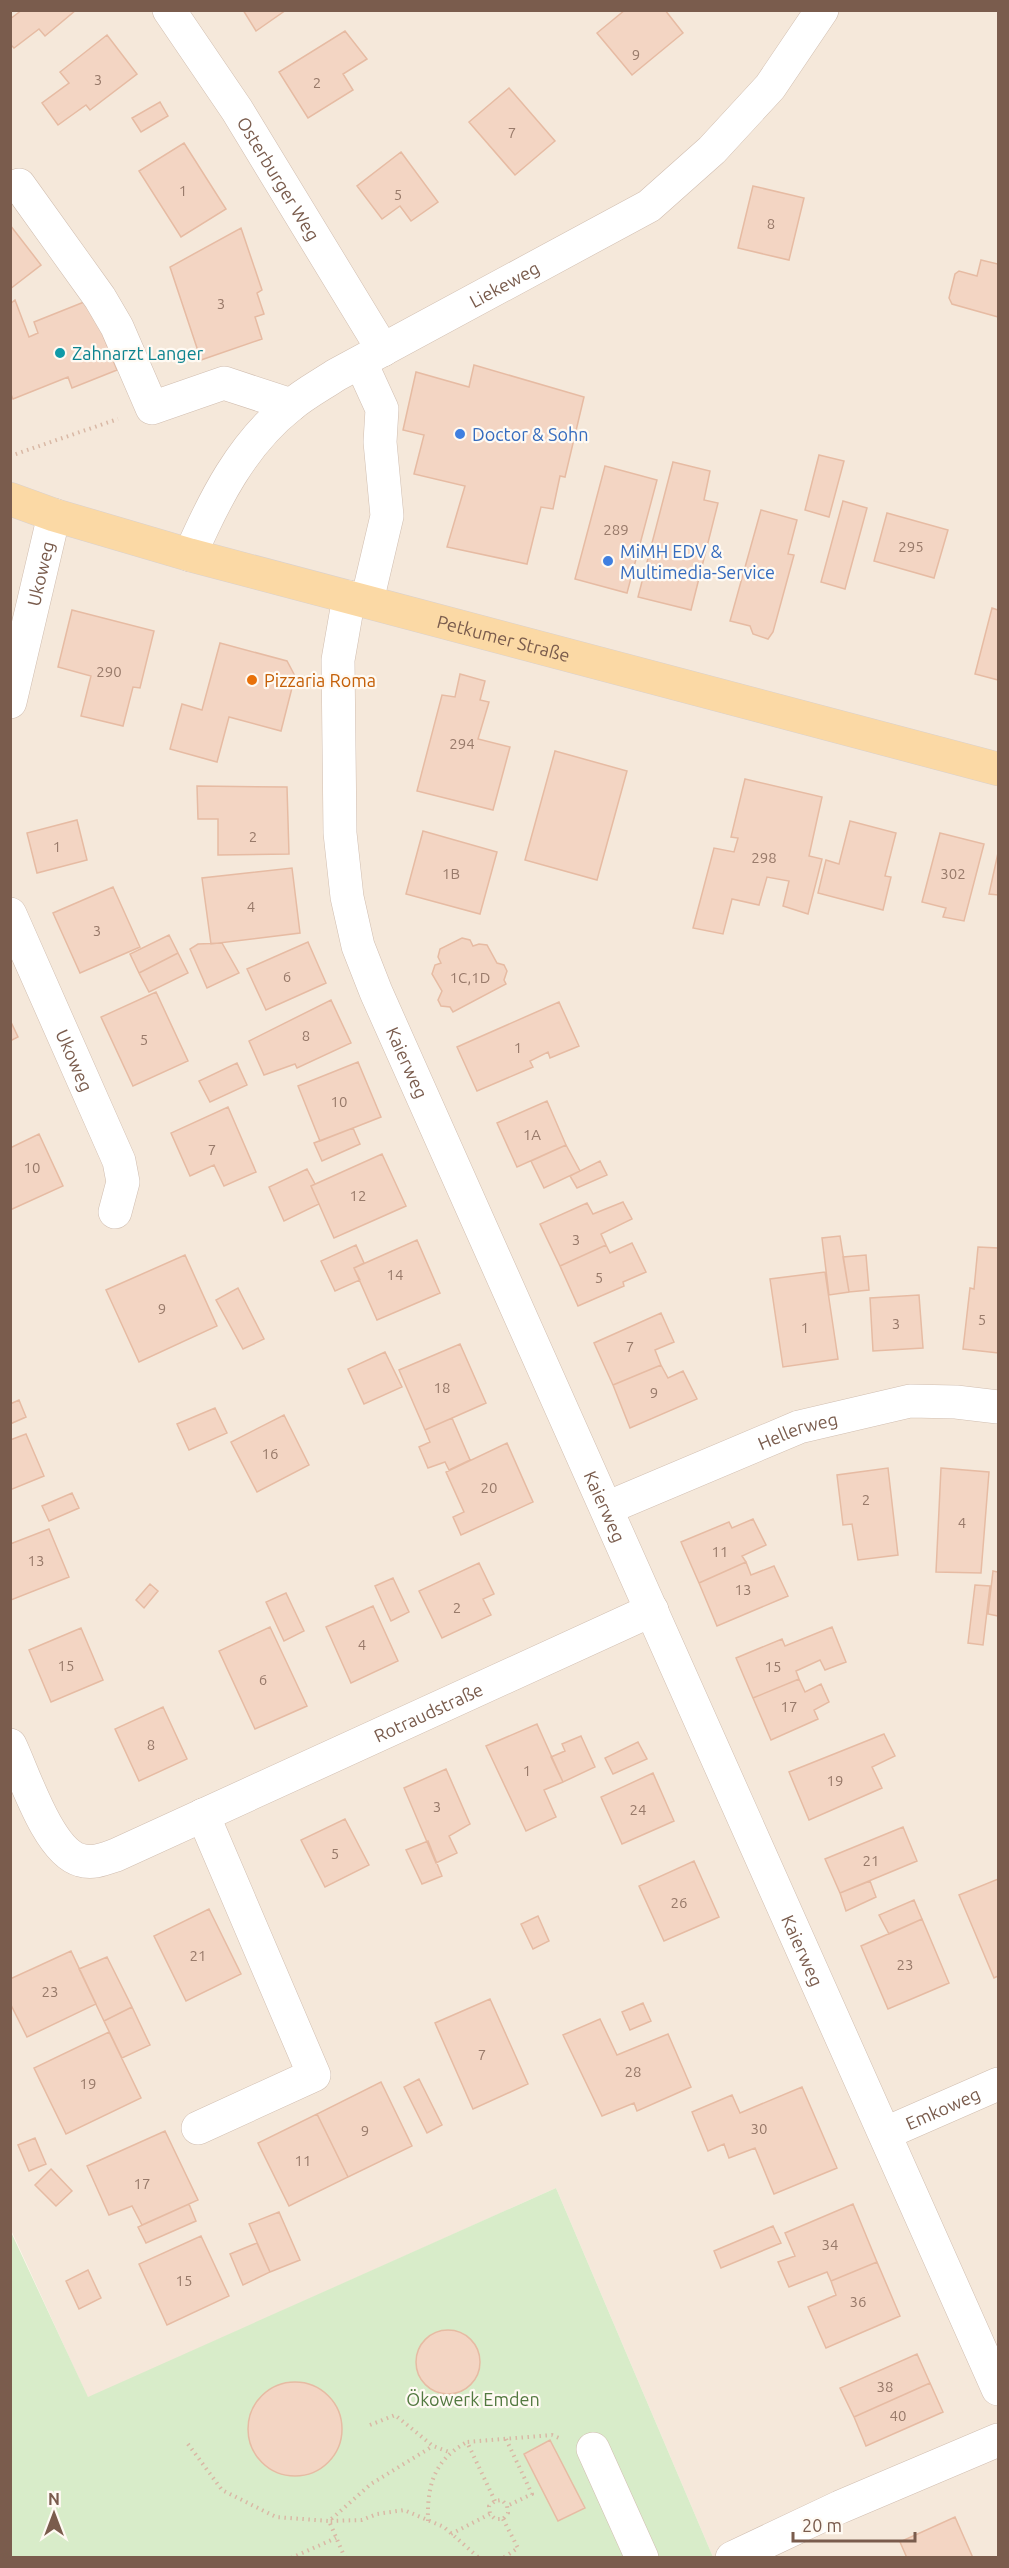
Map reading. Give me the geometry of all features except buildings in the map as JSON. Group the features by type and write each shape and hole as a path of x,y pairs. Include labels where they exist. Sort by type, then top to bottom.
{"main road":[{"name":"Petkumer Straße","path":"10,500 190,555 999,769"}],"street":[{"name":"Osterburger Weg","path":"169,10 237,110 372,356 382,409 380,442 387,516 358,599"},
{"name":"Liekeweg","path":"190,555 207,515 234,470 265,428 291,405 372,356 649,206 712,150 770,87 822,10"},
{"path":"19,185 100,298 117,327 152,408 224,383 291,405"},
{"name":"Ukoweg","path":"10,702 54,515"},
{"name":"Kaierweg","path":"358,599 341,630 339,660 340,833 347,897 358,946 376,992 999,2389"},
{"name":"Ukoweg","path":"10,914 119,1161 123,1182 116,1212"},
{"name":"Hellerweg","path":"607,1508 799,1427 910,1401 956,1402 999,1407"},
{"name":"Rotraudstraße","path":"10,1745 53,1838 64,1852 79,1860 96,1862 116,1855 652,1610"},
{"path":"198,2128 314,2075 203,1815"},
{"name":"Emkoweg","path":"886,2133 999,2084"},
{"path":"732,2558 840,2507 999,2440"},
{"path":"594,2449 642,2558"}],"path":[{"path":"10,456 152,408"},
{"path":"370,2425 395,2415 433,2446 449,2452"},
{"path":"428,2521 428,2492 449,2452 467,2442 552,2436 594,2449"},
{"path":"506,2439 532,2494 507,2506"},
{"path":"467,2442 495,2501"},
{"path":"188,2444 222,2490 276,2517 329,2521 362,2520 377,2514 404,2510 451,2534 479,2558"},
{"path":"329,2521 371,2484 433,2446"},
{"path":"502,2500 507,2506 508,2513 503,2519 495,2519 490,2514 489,2506 495,2501 502,2500"},
{"path":"451,2534 490,2514"},
{"path":"503,2519 518,2548 503,2558"},
{"path":"329,2521 345,2558"},
{"path":"291,2558 336,2538"}],"shaded area":[{"path":"10,11 998,11 998,2557 713,2557 556,2188 88,2398 11,2230"}],"green space":[{"name":"Ökowerk Emden","path":"556,2188 713,2557 11,2557 10,2230 88,2397"}],"place":[{"name":"Zahnarzt Langer","path":"60,353"},
{"name":"Doctor & Sohn","path":"460,434"},
{"name":"MiMH EDV & Multimedia-Service","path":"608,561"},
{"name":"Pizzaria Roma","path":"252,680"}]}
